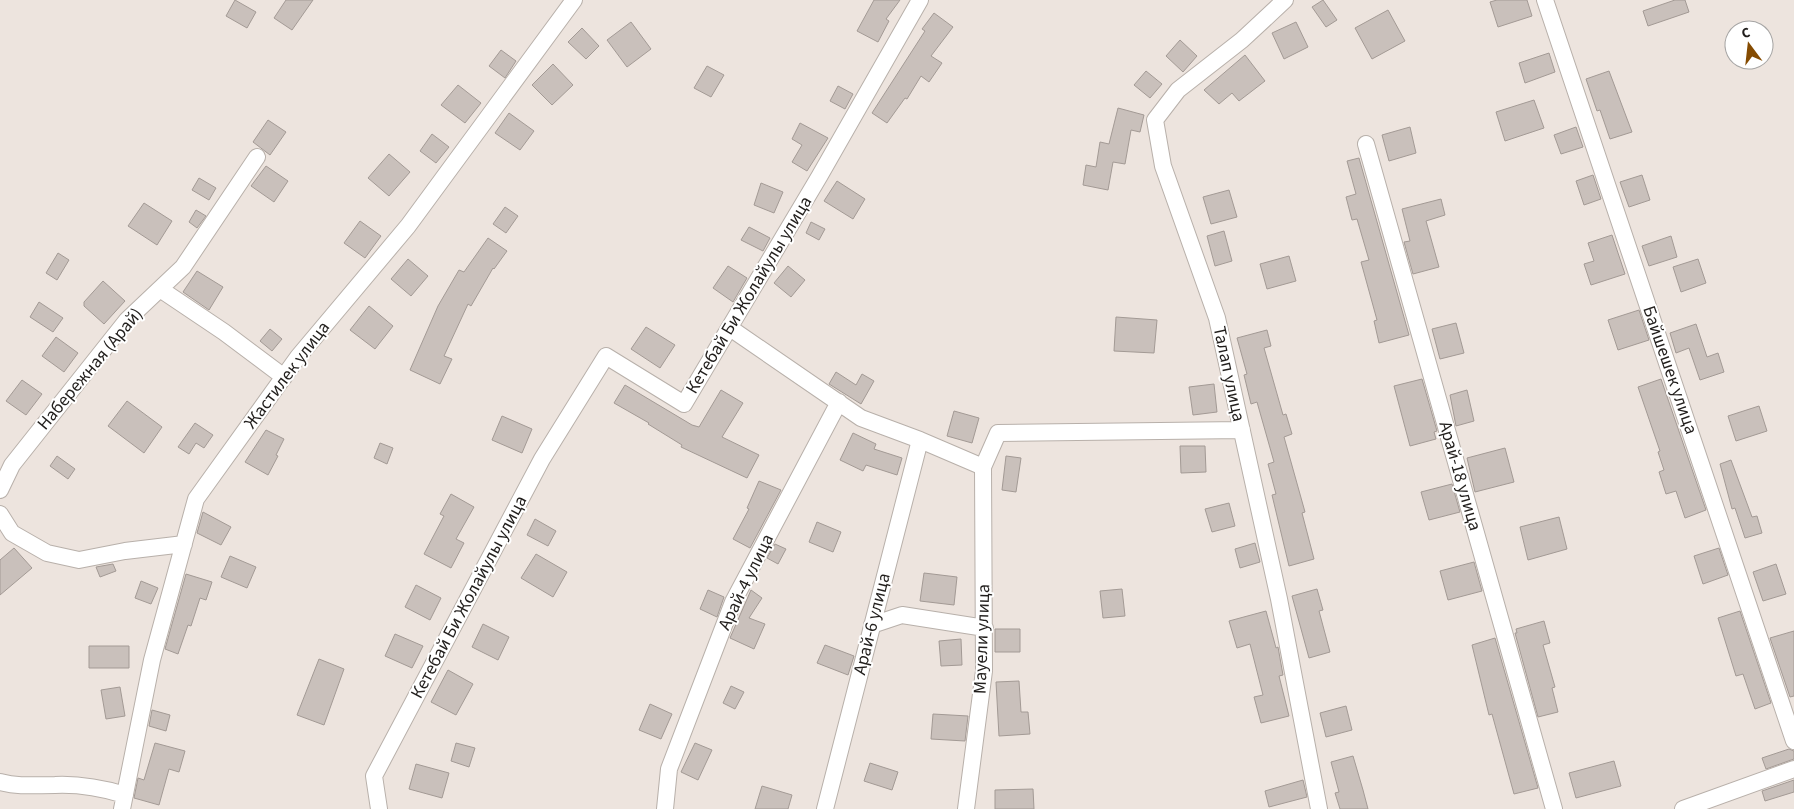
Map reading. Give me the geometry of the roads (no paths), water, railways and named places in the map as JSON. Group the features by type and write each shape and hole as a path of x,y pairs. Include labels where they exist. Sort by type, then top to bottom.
{"street":[{"name":"Жастилек улица","path":"123,802 152,660 196,499 284,377 408,226 574,0"},
{"name":"Кетебай Би Жолайулы улица","path":"379,809 374,776 542,459 606,356 684,404 824,169 920,0"},
{"name":"Талап улица","path":"1285,0 1242,40 1178,90 1155,120 1163,166 1217,318 1279,599 1319,809"},
{"name":"Байшешек улица","path":"1545,0 1794,741"},
{"name":"Арай-18 улица","path":"1366,144 1554,809"},
{"name":"Набережная (Арай)","path":"0,490 12,465 126,320 183,267 257,157"},
{"path":"160,289 224,332 284,377"},
{"path":"730,328 861,418 920,440 983,467 998,433 1242,430"},
{"name":"Арай-4 улица","path":"665,809 669,769 733,602 839,402"},
{"name":"Арай-6 улица","path":"825,809 920,440"},
{"name":"Мауели улица","path":"966,809 984,671 983,467"},
{"path":"0,514 12,533 47,553 79,560 125,551 184,544"},
{"path":"872,626 902,615 985,628"},
{"path":"1684,809 1794,769"},
{"path":"0,782 18,787 56,784 104,788 123,802"}]}
